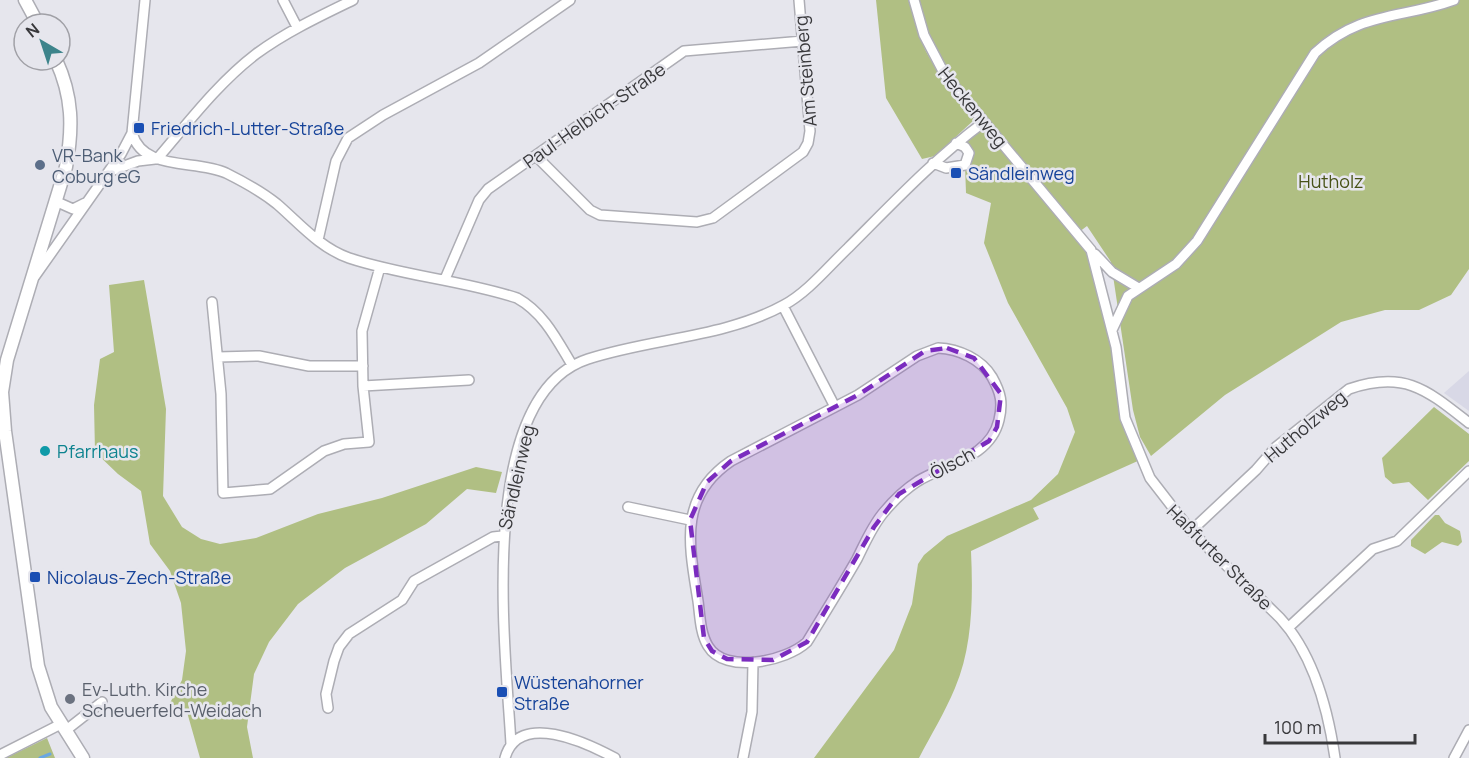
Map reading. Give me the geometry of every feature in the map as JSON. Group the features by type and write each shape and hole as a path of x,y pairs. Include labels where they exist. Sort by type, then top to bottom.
{"street":[{"path":"145,0 132,134 135,144 143,153 157,159 223,172 249,184 276,203 318,240 348,257 380,267 445,279 506,294 527,304 545,322 572,365"},
{"path":"284,0 297,27"},
{"path":"108,172 138,161 157,159 231,76 254,56 297,27 353,0"},
{"path":"318,240 336,161 348,138 383,115 479,63 570,0"},
{"name":"Am Steinberg","path":"536,156 590,210 600,214 697,222 713,218 803,152 808,143 810,130 799,0"},
{"name":"Heckenweg","path":"914,0 924,35 938,64 1091,250 1112,330"},
{"path":"1112,330 1124,300 1137,287 1156,279 1176,264 1197,241 1315,53 1329,40 1380,16 1455,0"},
{"name":"Paul-Helbich-Straße","path":"445,279 479,200 488,189 684,51 803,40"},
{"path":"61,72 67,89 72,119 66,167 2,375 5,431 32,633 42,682 63,727 83,758"},
{"name":"Sändleinweg","path":"511,744 501,588 502,536 509,494 527,422 549,385 572,365 589,358 751,320 783,306 804,290 933,163 984,122"},
{"path":"30,284 132,134"},
{"path":"933,163 946,168 965,165 969,153 965,147 956,143"},
{"path":"55,201 75,209 88,200"},
{"path":"1091,250 1112,272 1137,287"},
{"path":"212,302 223,428 223,493 263,491 324,451 344,444 369,442 363,386 363,325 380,267"},
{"path":"783,306 835,407"},
{"name":"Haßfurter Straße","path":"1112,330 1125,418 1140,460 1162,497 1191,531 1289,627 1321,694 1335,758"},
{"name":"Ölsch","path":"938,348 962,352 986,369 1001,394 1002,407 997,427 983,447 964,460 919,480 899,494 882,515 807,642 783,658 753,662 727,659 715,654 708,646 692,566 690,520 693,507 716,472 835,407 917,356 938,348"},
{"path":"218,357 259,356 309,366 363,366"},
{"path":"363,386 469,380"},
{"name":"Hutholzweg","path":"1191,531 1257,470 1276,447 1349,389 1362,384 1399,382 1415,385 1469,423"},
{"path":"1289,627 1373,549 1397,541 1469,471"},
{"path":"628,507 690,520"},
{"path":"328,708 327,694 334,661 349,634 402,600 414,581 493,537 502,536"},
{"path":"743,758 752,712 753,662"},
{"path":"0,755 63,727 102,702"},
{"path":"1454,758 1469,730"},
{"path":"505,758 511,744 522,736 555,735 587,743 615,758"}],"highlighted area":[{"path":"947,348 974,358 1001,394 997,427 989,441 899,494 874,527 807,642 773,660 727,659 712,651 704,638 690,520 707,482 731,461 858,395 925,351"}],"shaded area":[{"path":"1469,371 1469,411 1444,393"}],"green space":[{"path":"876,0 911,0 926,51 962,99 974,120 935,156 922,159 886,98"},
{"name":"Hutholz","path":"914,0 1469,0 1469,269 1451,295 1419,310 1385,310 1341,322 1225,395 1151,456 1140,437 1133,410 1111,262 1087,226 1079,232 1091,250 1116,347 1122,402 1140,460 1033,508 1039,519 971,551 971,621 961,672 951,697 919,758 814,758 894,650 912,604 918,564 924,555 947,536 1031,500 1058,474 1075,432 1067,408 1008,303 984,243 991,203 966,193 965,165 969,156 956,143 983,122 945,75"},
{"path":"144,280 166,409 163,496 182,527 201,539 220,544 256,538 318,514 382,498 476,467 502,472 496,493 467,489 426,524 345,568 298,604 269,642 254,674 247,727 253,758 200,758 187,712 170,703 182,680 186,651 181,603 170,571 150,544 141,491 118,474 95,452 94,405 100,359 114,352 109,285"},
{"path":"1434,407 1469,434 1469,461 1428,500 1409,482 1393,484 1385,477 1382,458"},
{"path":"1435,515 1439,515 1445,523 1460,531 1462,542 1458,546 1442,542 1425,554 1411,546 1411,540"},
{"path":"47,738 55,758 6,758"}],"waterway":[{"path":"40,758 50,754"}],"place":[{"name":"Friedrich-Lutter-Straße","path":"139,128"},
{"name":"VR-Bank Coburg eG","path":"40,165"},
{"name":"Sändleinweg","path":"956,173"},
{"name":"Pfarrhaus","path":"45,451"},
{"name":"Nicolaus-Zech-Straße","path":"35,577"},
{"name":"Wüstenahorner Straße","path":"502,692"},
{"name":"Ev-Luth. Kirche Scheuerfeld-Weidach","path":"70,699"}]}
